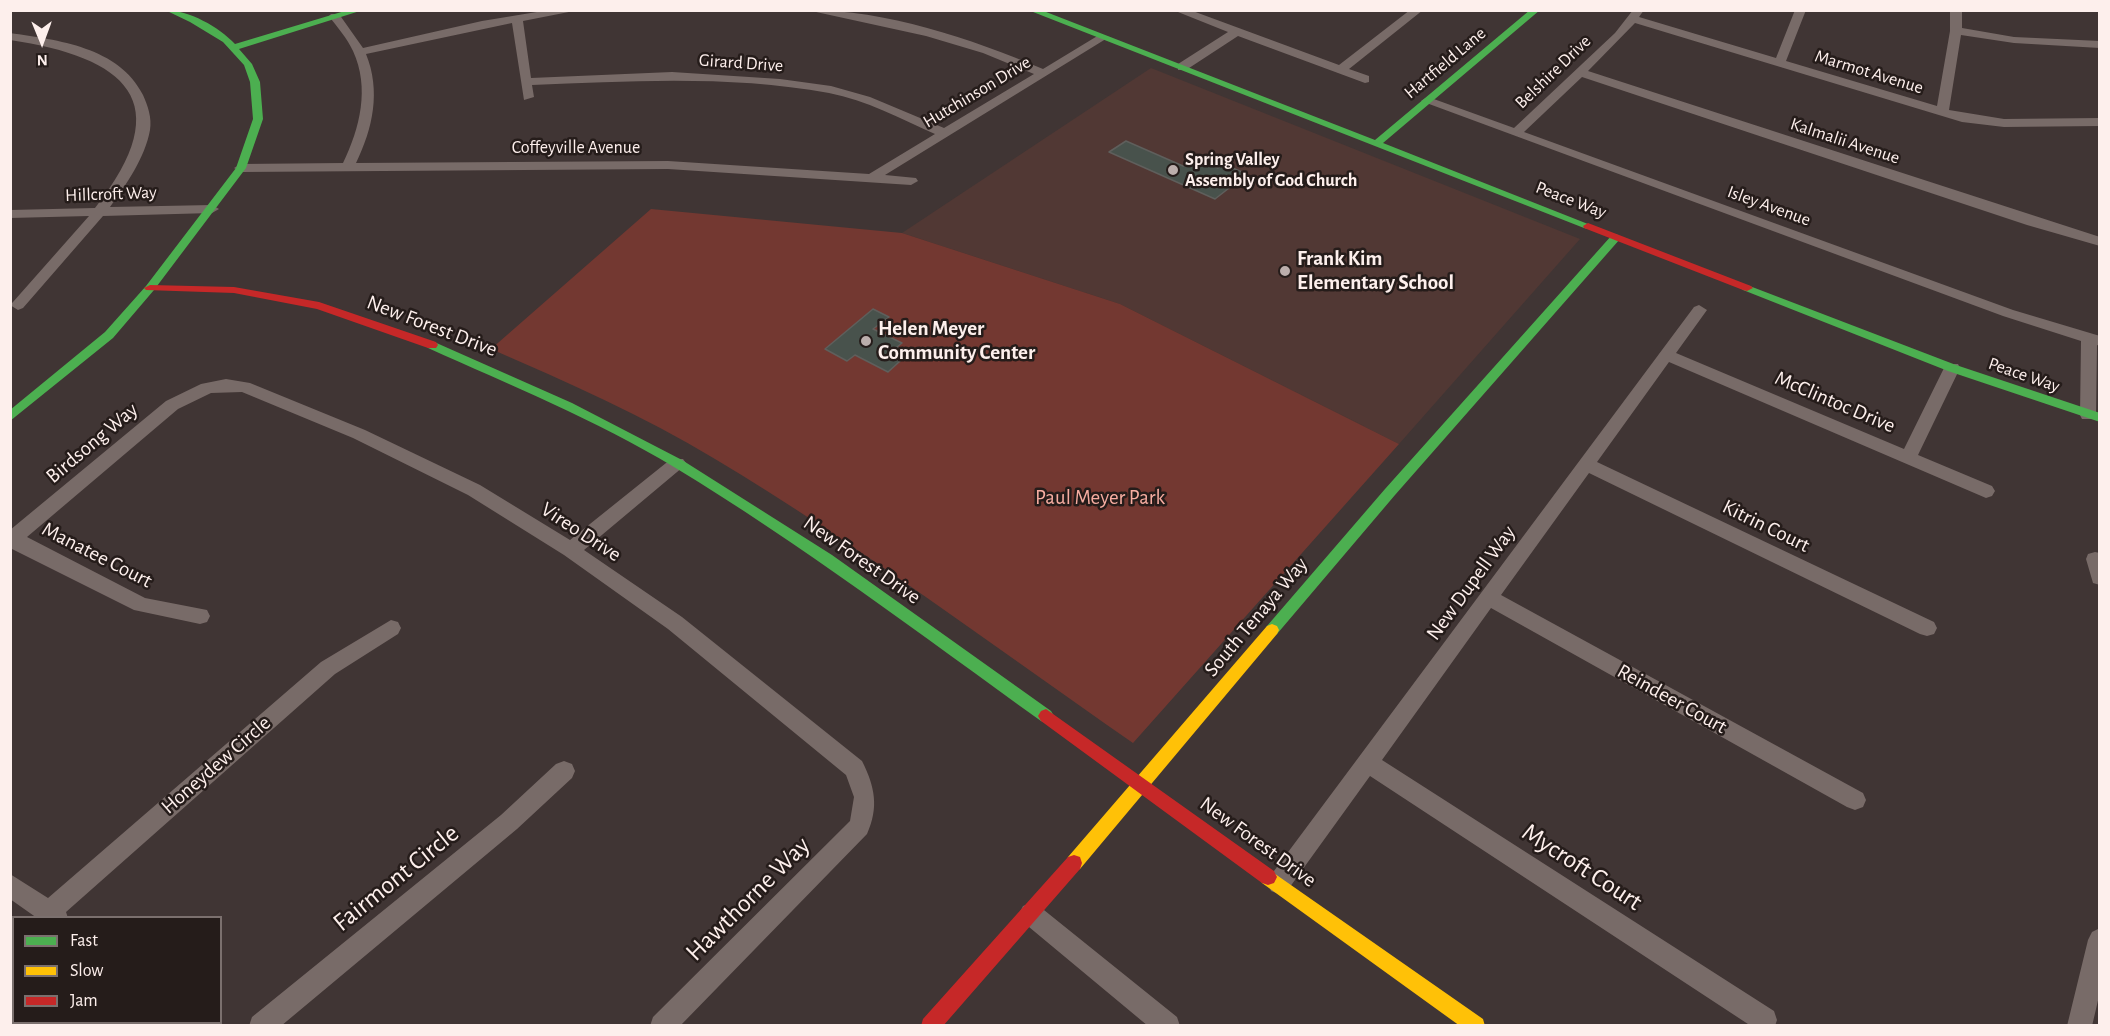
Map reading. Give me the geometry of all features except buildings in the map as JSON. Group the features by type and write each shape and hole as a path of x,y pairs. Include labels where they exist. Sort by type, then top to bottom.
{"street":[{"path":"10,417 109,335 150,288 242,168 258,119 255,82 248,64 235,47 193,20 169,10"},
{"path":"235,47 359,10"},
{"path":"359,52 482,24 574,10"},
{"path":"812,10 904,25 956,39 1043,73"},
{"name":"Peace Way","path":"1032,10 1952,368 2094,417"},
{"path":"1178,10 1365,79"},
{"path":"1390,10 1414,14"},
{"name":"Hartfield Lane","path":"1377,143 1536,10"},
{"path":"1779,64 1801,10"},
{"path":"1942,113 1956,31 1956,10"},
{"path":"1340,70 1414,14"},
{"name":"Marmot Avenue","path":"1637,15 1779,64 1942,113 2004,123 2100,122"},
{"name":"Belshire Drive","path":"1515,133 1637,15"},
{"path":"335,16 359,52 366,76 368,110 359,145 348,167"},
{"path":"517,19 528,97"},
{"path":"1956,31 2014,40 2100,45"},
{"path":"1182,67 1236,32"},
{"path":"10,36 71,47 107,62 135,88 145,116 143,135 124,176 98,212 18,305"},
{"name":"Hutchinson Drive","path":"870,178 1103,37"},
{"name":"Kalmalii Avenue","path":"1580,72 2032,222 2100,242"},
{"name":"Girard Drive","path":"526,82 672,76 780,83 831,90 866,100 945,133"},
{"name":"Isley Avenue","path":"1427,101 2008,313 2094,340"},
{"name":"Coffeyville Avenue","path":"242,168 668,165 911,182"},
{"name":"Hillcroft Way","path":"10,214 212,209"},
{"name":"South Tenaya Way","path":"930,1026 1031,914 1390,492 1616,237"},
{"name":"New Forest Drive","path":"150,288 234,290 282,296 319,306 447,352 568,406 677,463 827,559 1476,1026"},
{"name":"New Dupell Way","path":"1279,883 1699,310"},
{"path":"2094,340 2094,417"},
{"name":"McClintoc Drive","path":"1666,355 1986,491"},
{"path":"1908,458 1952,368"},
{"name":"Vireo Drive","path":"207,388 226,385 244,387 359,434 474,490 571,550 675,623 854,768 864,786 867,807"},
{"name":"Birdsong Way","path":"12,539 171,405 207,388"},
{"path":"571,550 677,463"},
{"name":"Kitrin Court","path":"1586,464 1927,628"},
{"name":"Manatee Court","path":"12,539 141,605 200,616"},
{"path":"2095,559 2100,578"},
{"name":"Reindeer Court","path":"1488,597 1856,800"},
{"name":"Honeydew Circle","path":"52,915 328,668 391,628"},
{"name":"Mycroft Court","path":"1367,762 1765,1020"},
{"name":"Fairmont Circle","path":"261,1026 509,822 564,771"},
{"name":"Hawthorne Way","path":"662,1026 860,827 867,807"},
{"path":"10,885 52,915"},
{"path":"1031,914 1168,1026"},
{"path":"2079,1026 2099,946"}],"shaded area":[{"name":"Frank Kim Elementary School","path":"1151,68 1580,239 1399,444 1120,304 902,233"}],"green space":[{"name":"Paul Meyer Park","path":"651,209 902,233 1120,304 1399,444 1133,743 874,561 769,492 688,443 633,414 491,349"}],"traffic: fast":[{"path":"10,417 109,335 150,288 241,168 258,119 255,82 248,64 226,40 193,20 169,10"},
{"path":"235,47 359,10"},
{"path":"1032,10 1588,226"},
{"path":"1377,143 1536,10"},
{"path":"1272,630 1390,492 1616,237"},
{"path":"1747,288 1952,368 2100,418"},
{"path":"432,345 568,406 677,463 827,559 1046,716"}],"traffic: slow":[{"path":"1074,863 1272,630"},
{"path":"1268,877 1476,1026"}],"traffic: jam":[{"path":"1588,226 1747,288"},
{"path":"150,288 234,290 319,306 432,345"},
{"path":"1046,716 1268,877"},
{"path":"930,1026 1074,863"}],"place":[{"name":"Spring Valley Assembly of God Church","path":"1173,170"},
{"name":"Frank Kim Elementary School","path":"1285,271"},
{"name":"Helen Meyer Community Center","path":"866,341"}]}
